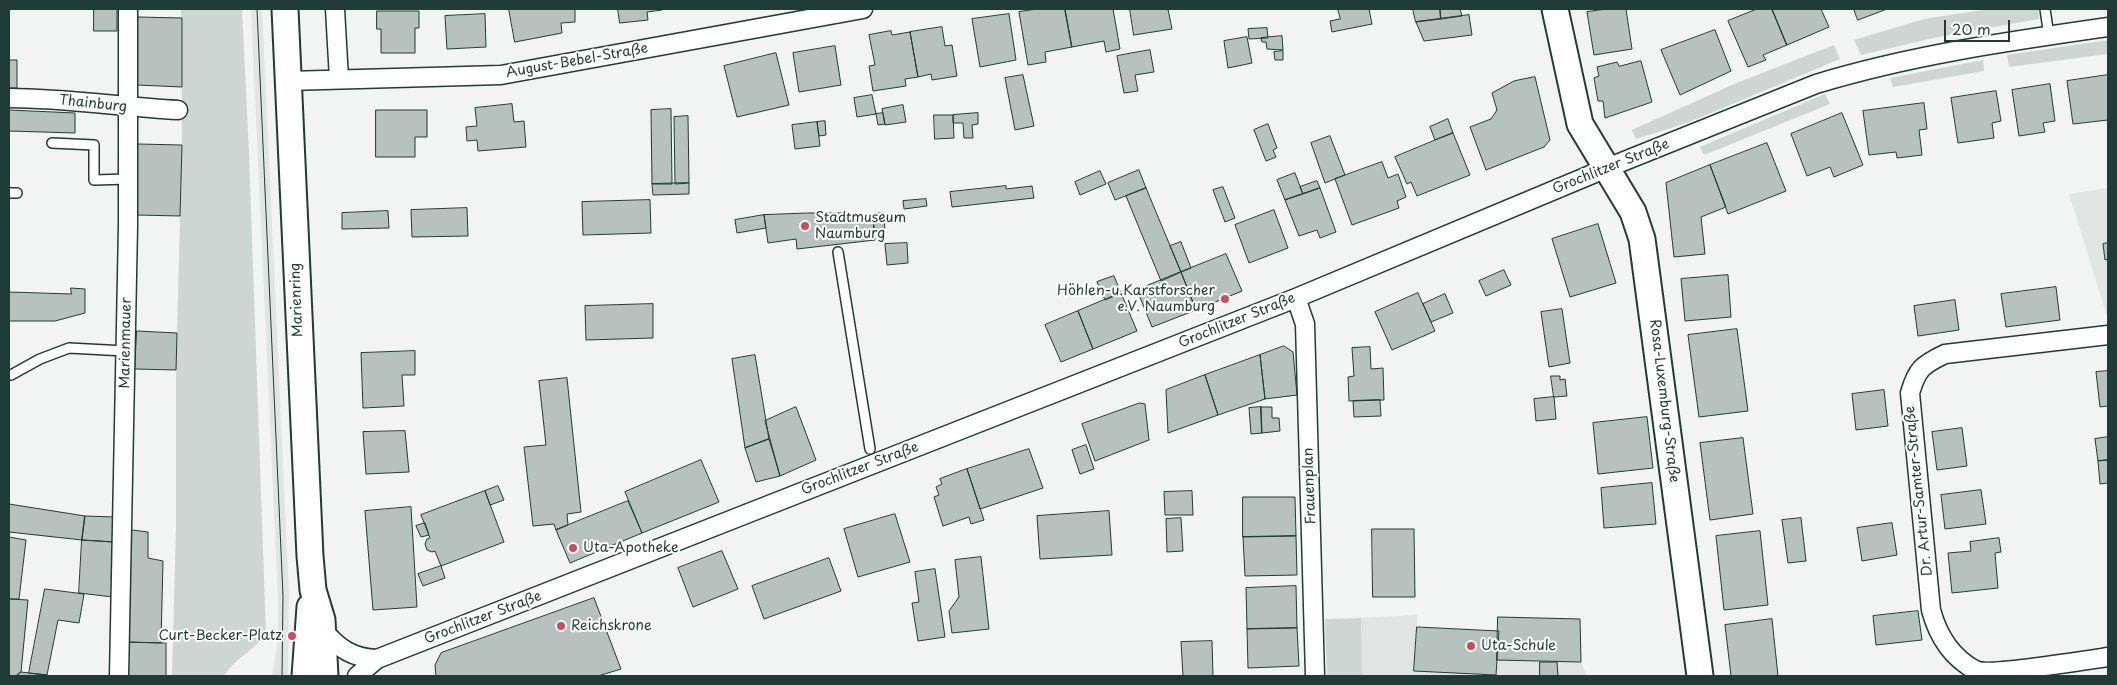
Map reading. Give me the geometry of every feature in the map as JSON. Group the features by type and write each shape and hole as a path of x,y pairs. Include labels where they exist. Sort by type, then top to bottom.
{"main road":[{"name":"Marienring","path":"285,9 303,432 313,590"},
{"name":"Rosa-Luxemburg-Straße","path":"1555,9 1577,113 1587,139 1633,212 1642,239 1700,676"},
{"path":"313,590 319,607 323,630 325,676"},
{"path":"305,676 307,630 313,590"}],"street":[{"name":"Marienmauer","path":"119,676 128,179 128,9"},
{"path":"335,9 339,79"},
{"name":"August-Bebel-Straße","path":"288,81 501,75 863,9"},
{"name":"Grochlitzer Straße","path":"357,676 377,659 1296,298 1607,168 1816,84 1850,74 1941,53 2108,27"},
{"name":"Thainburg","path":"9,98 34,98 127,108 178,110"},
{"name":"Frauenplan","path":"1296,298 1305,324 1315,676"},
{"name":"Dr. Artur-Samter-Straße","path":"2108,335 1945,354 1927,363 1915,376 1910,393 1931,610 1936,628 1949,650 1976,674 2108,657"},
{"path":"323,630 336,645 348,653 377,659"}],"lane":[{"path":"2045,9 2049,36"},
{"path":"52,143 94,144 94,180 128,179"},
{"path":"838,252 870,449"},
{"path":"11,375 40,359 69,348 125,350"}],"shaded area":[{"path":"181,9 242,9 266,635 233,665 224,676 172,676 176,525 176,370 182,145"},
{"path":"251,9 262,9 289,595 288,676 272,676 278,637 278,596"},
{"path":"1989,9 2038,9 2039,19 1938,37 1861,55 1854,40 1924,19"},
{"path":"2108,40 2108,54 2009,67 2007,55"},
{"path":"1834,45 1840,59 1687,123 1636,139 1632,130 1734,84"},
{"path":"1983,60 1984,71 1893,87 1890,78"},
{"path":"1825,94 1830,104 1704,155 1700,147"},
{"path":"2108,188 2108,319 2069,194"},
{"name":"Uta-Schule","path":"1417,615 1417,627 1498,631 1498,617 1580,619 1581,662 1587,676 1362,676 1361,618"},
{"path":"1361,618 1362,676 1327,676 1325,619"}],"building":[{"path":"94,9 117,9 117,31 94,31"},
{"path":"509,9 575,9 575,22 561,23 562,33 515,42"},
{"path":"618,9 662,10 647,12 648,20 620,23"},
{"path":"1037,9 1065,9 1072,47 1045,52 1046,62 1028,65 1019,12"},
{"path":"1065,9 1113,9 1120,49 1106,52 1104,41 1072,47"},
{"path":"1130,9 1168,9 1172,29 1134,35"},
{"path":"1338,9 1369,9 1372,24 1332,32 1330,21 1340,19"},
{"path":"1413,9 1440,9 1441,19 1416,22"},
{"path":"1440,9 1460,9 1462,16 1441,19"},
{"path":"1626,9 1632,49 1594,55 1587,12"},
{"path":"1757,9 1772,9 1787,45 1763,55 1766,60 1748,67 1728,21"},
{"path":"1772,9 1821,9 1829,27 1787,45"},
{"path":"1854,9 1887,9 1858,20"},
{"path":"377,11 419,11 419,28 415,28 415,53 381,53 381,29 377,29"},
{"path":"485,14 486,47 447,49 445,16"},
{"path":"1009,14 1016,60 980,67 972,19"},
{"path":"1469,15 1472,35 1424,41 1416,22"},
{"path":"138,17 182,18 182,87 137,85"},
{"path":"942,27 945,46 952,45 957,76 932,80 931,74 918,77 910,32"},
{"path":"1267,28 1268,38 1249,39 1248,29"},
{"path":"1715,30 1731,71 1680,95 1661,50"},
{"path":"891,31 892,35 910,32 918,77 905,79 906,86 873,91 869,66 875,65 869,35"},
{"path":"1282,36 1283,50 1267,49 1266,42 1262,42 1261,38"},
{"path":"1247,37 1252,63 1228,68 1224,41"},
{"path":"835,46 841,85 799,92 793,53"},
{"path":"1150,50 1154,72 1135,75 1138,91 1124,93 1117,56"},
{"path":"1283,51 1283,60 1275,60 1274,52"},
{"path":"776,53 789,105 737,117 724,66"},
{"path":"9,60 17,60 17,88 9,88"},
{"path":"1641,61 1652,102 1605,118 1603,101 1598,101 1594,78 1599,76 1597,67 1617,62 1619,66"},
{"path":"1023,75 1034,126 1015,130 1005,78"},
{"path":"2108,75 2108,120 2073,124 2067,81"},
{"path":"1535,77 1550,140 1544,147 1486,170 1470,127 1491,119 1497,110 1492,93 1514,81"},
{"path":"2050,84 2055,121 2043,123 2045,132 2019,136 2012,90"},
{"path":"1996,91 2001,121 1992,123 1994,138 1958,143 1951,98"},
{"path":"872,95 876,114 857,117 854,98"},
{"path":"1924,103 1927,129 1919,130 1922,155 1897,158 1896,152 1869,155 1863,111"},
{"path":"512,104 514,122 524,121 526,147 478,151 477,140 467,141 466,127 477,126 475,108"},
{"path":"903,105 906,122 885,125 882,109"},
{"path":"671,109 672,184 652,184 651,110"},
{"path":"9,110 75,113 75,133 9,131"},
{"path":"376,110 427,110 427,137 415,137 415,157 376,157"},
{"path":"883,113 885,124 878,125 876,114"},
{"path":"978,113 978,124 972,125 973,138 964,138 963,123 953,123 953,115"},
{"path":"1842,113 1863,165 1834,177 1830,167 1807,176 1791,134"},
{"path":"934,115 953,115 954,138 935,139"},
{"path":"688,116 689,183 675,184 674,117"},
{"path":"1448,119 1453,133 1435,140 1430,127"},
{"path":"825,121 826,135 819,136 817,122"},
{"path":"817,122 820,146 795,149 792,125"},
{"path":"1268,124 1277,148 1273,150 1276,157 1266,161 1254,130"},
{"path":"1453,133 1470,175 1417,196 1411,182 1407,184 1395,157"},
{"path":"1330,136 1345,175 1325,183 1311,143"},
{"path":"1767,143 1786,191 1728,214 1710,165"},
{"path":"138,144 182,145 180,216 136,215"},
{"path":"1382,162 1388,178 1398,174 1406,197 1397,201 1399,208 1352,225 1335,179"},
{"path":"1710,165 1726,207 1701,217 1705,254 1674,257 1666,183"},
{"path":"1139,170 1146,188 1115,200 1108,183"},
{"path":"1100,171 1106,184 1080,195 1075,182"},
{"path":"1295,173 1303,194 1285,200 1277,180"},
{"path":"1317,181 1320,188 1303,194 1300,187"},
{"path":"689,183 689,194 653,195 652,184"},
{"path":"1006,186 1006,189 1032,186 1034,198 952,207 950,192"},
{"path":"1223,187 1235,218 1225,222 1213,190"},
{"path":"1146,188 1181,272 1161,281 1126,196"},
{"path":"1320,188 1336,232 1320,238 1317,230 1299,236 1285,200"},
{"path":"926,199 927,206 904,209 903,201"},
{"path":"650,200 651,233 583,235 582,202"},
{"path":"467,208 468,236 412,237 411,210"},
{"path":"1274,210 1288,248 1249,263 1235,225"},
{"path":"388,211 389,228 342,229 342,213"},
{"path":"848,213 849,217 873,214 875,240 797,249 796,239 768,243 764,215"},
{"path":"884,213 885,233 874,233 873,214"},
{"path":"764,215 766,228 737,233 735,220"},
{"path":"1598,224 1616,283 1570,297 1552,239"},
{"path":"1181,242 1191,268 1181,272 1170,246"},
{"path":"907,243 908,263 887,265 885,244"},
{"path":"2108,243 2108,259 2105,260 2103,244"},
{"path":"1226,254 1242,291 1196,310 1181,272"},
{"path":"1504,270 1511,285 1486,296 1479,281"},
{"path":"1181,272 1196,310 1152,327 1137,290"},
{"path":"1728,275 1731,317 1685,321 1681,279"},
{"path":"1114,276 1121,293 1105,300 1097,282"},
{"path":"2056,287 2060,320 2006,327 2001,294"},
{"path":"71,288 85,289 85,313 55,321 9,321 9,292 71,294"},
{"path":"1121,293 1137,331 1093,349 1078,311"},
{"path":"1418,293 1435,331 1392,350 1375,312"},
{"path":"1445,294 1453,313 1431,322 1423,304"},
{"path":"1955,300 1959,330 1918,336 1914,306"},
{"path":"653,304 653,338 586,340 585,306"},
{"path":"1562,309 1570,363 1549,367 1541,312"},
{"path":"1078,311 1093,349 1061,362 1045,325"},
{"path":"1737,329 1748,411 1699,417 1688,335"},
{"path":"137,331 177,333 176,370 135,369"},
{"path":"1284,346 1293,352 1297,395 1265,399 1260,355"},
{"path":"1370,347 1371,369 1383,368 1384,400 1349,401 1348,377 1354,376 1352,348"},
{"path":"415,351 415,375 402,375 404,406 363,408 361,353"},
{"path":"755,355 769,439 745,448 732,359"},
{"path":"1260,355 1265,399 1218,415 1205,375"},
{"path":"2108,371 2108,406 2100,407 2096,372"},
{"path":"1205,375 1218,415 1168,433 1166,390"},
{"path":"1551,376 1560,376 1560,380 1565,379 1567,396 1554,397"},
{"path":"567,378 581,512 567,514 568,525 556,530 554,524 533,526 524,447 546,445 539,381"},
{"path":"1884,390 1888,426 1856,430 1852,394"},
{"path":"1554,397 1556,419 1536,421 1534,399"},
{"path":"1380,400 1381,416 1354,417 1353,401"},
{"path":"1140,403 1145,404 1149,440 1095,461 1082,424"},
{"path":"796,407 816,460 780,476 765,421"},
{"path":"1261,407 1272,407 1272,418 1279,418 1280,431 1262,433"},
{"path":"1261,407 1262,433 1251,434 1249,408"},
{"path":"1647,417 1653,468 1598,474 1593,423"},
{"path":"1962,428 1967,466 1937,470 1932,432"},
{"path":"405,431 409,472 366,474 363,432"},
{"path":"2108,437 2108,460 2098,461 2095,439"},
{"path":"1743,438 1753,514 1710,520 1700,443"},
{"path":"769,439 780,476 756,482 745,448"},
{"path":"1086,445 1094,469 1080,474 1072,450"},
{"path":"1029,449 1043,488 980,509 967,469"},
{"path":"701,460 719,502 642,533 625,492"},
{"path":"2108,460 2108,483 2100,484 2098,461"},
{"path":"967,469 984,520 971,524 969,517 943,526 934,497 939,495 936,487 942,484 940,479"},
{"path":"1652,483 1656,524 1604,528 1601,488"},
{"path":"498,486 504,500 490,505 485,491"},
{"path":"1981,490 1986,524 1945,529 1941,495"},
{"path":"485,491 504,542 441,566 435,551 427,550 425,544 427,539 430,538 421,515"},
{"path":"1192,491 1193,515 1165,515 1164,492"},
{"path":"1243,497 1295,497 1296,536 1243,537"},
{"path":"628,501 642,533 570,563 556,530"},
{"path":"9,504 85,516 82,540 9,532"},
{"path":"411,507 417,607 373,610 365,511"},
{"path":"1109,511 1112,555 1040,559 1037,516"},
{"path":"895,514 910,562 858,577 844,529"},
{"path":"85,516 116,517 114,542 82,540"},
{"path":"1181,518 1183,551 1167,552 1166,519"},
{"path":"1801,518 1806,561 1788,563 1782,520"},
{"path":"425,523 429,535 421,537 416,526"},
{"path":"1892,523 1897,555 1862,561 1857,528"},
{"path":"1372,529 1414,529 1415,597 1373,597"},
{"path":"132,530 148,532 148,558 163,561 161,643 126,642"},
{"path":"1760,531 1768,605 1724,610 1716,536"},
{"path":"1296,536 1297,575 1245,576 1243,537"},
{"path":"9,537 26,540 19,599 9,599"},
{"path":"1999,538 2001,552 1995,553 1998,588 1952,593 1948,553 1971,551 1970,542"},
{"path":"82,540 114,542 113,597 79,593"},
{"path":"722,551 738,589 693,607 678,568"},
{"path":"981,557 989,629 952,633 949,611 959,597 955,560"},
{"path":"829,558 841,591 764,619 752,586"},
{"path":"441,566 445,578 423,586 418,574"},
{"path":"935,569 945,637 918,641 912,603 919,602 915,572"},
{"path":"1296,586 1297,628 1247,629 1246,588"},
{"path":"45,589 84,594 79,623 58,620 47,675 29,673"},
{"name":"Reichskrone","path":"594,598 621,669 598,676 436,676 435,665 441,653"},
{"path":"9,599 28,600 21,672 16,676 9,676"},
{"path":"1918,611 1922,640 1876,645 1873,616"},
{"path":"1498,617 1580,619 1581,662 1497,660"},
{"path":"1772,619 1778,676 1731,676 1725,625"},
{"path":"1417,627 1499,631 1496,675 1414,671"},
{"path":"1297,628 1299,666 1248,668 1247,629"},
{"path":"1212,641 1213,676 1183,676 1181,642"},
{"path":"126,642 166,643 166,676 125,676"},
{"path":"1540,662 1557,662 1558,676 1540,676"},
{"path":"21,672 29,673 47,675 16,676"}],"tram line":[{"path":"257,9 283,596 282,676"}],"place":[{"name":"Stadtmuseum Naumburg","path":"805,226"},
{"name":"Höhlen-u.Karstforscher e.V. Naumburg","path":"1225,299"},
{"name":"Uta-Apotheke","path":"573,548"},
{"name":"Reichskrone","path":"561,626"},
{"name":"Curt-Becker-Platz","path":"292,636"},
{"name":"Uta-Schule","path":"1471,646"}]}
